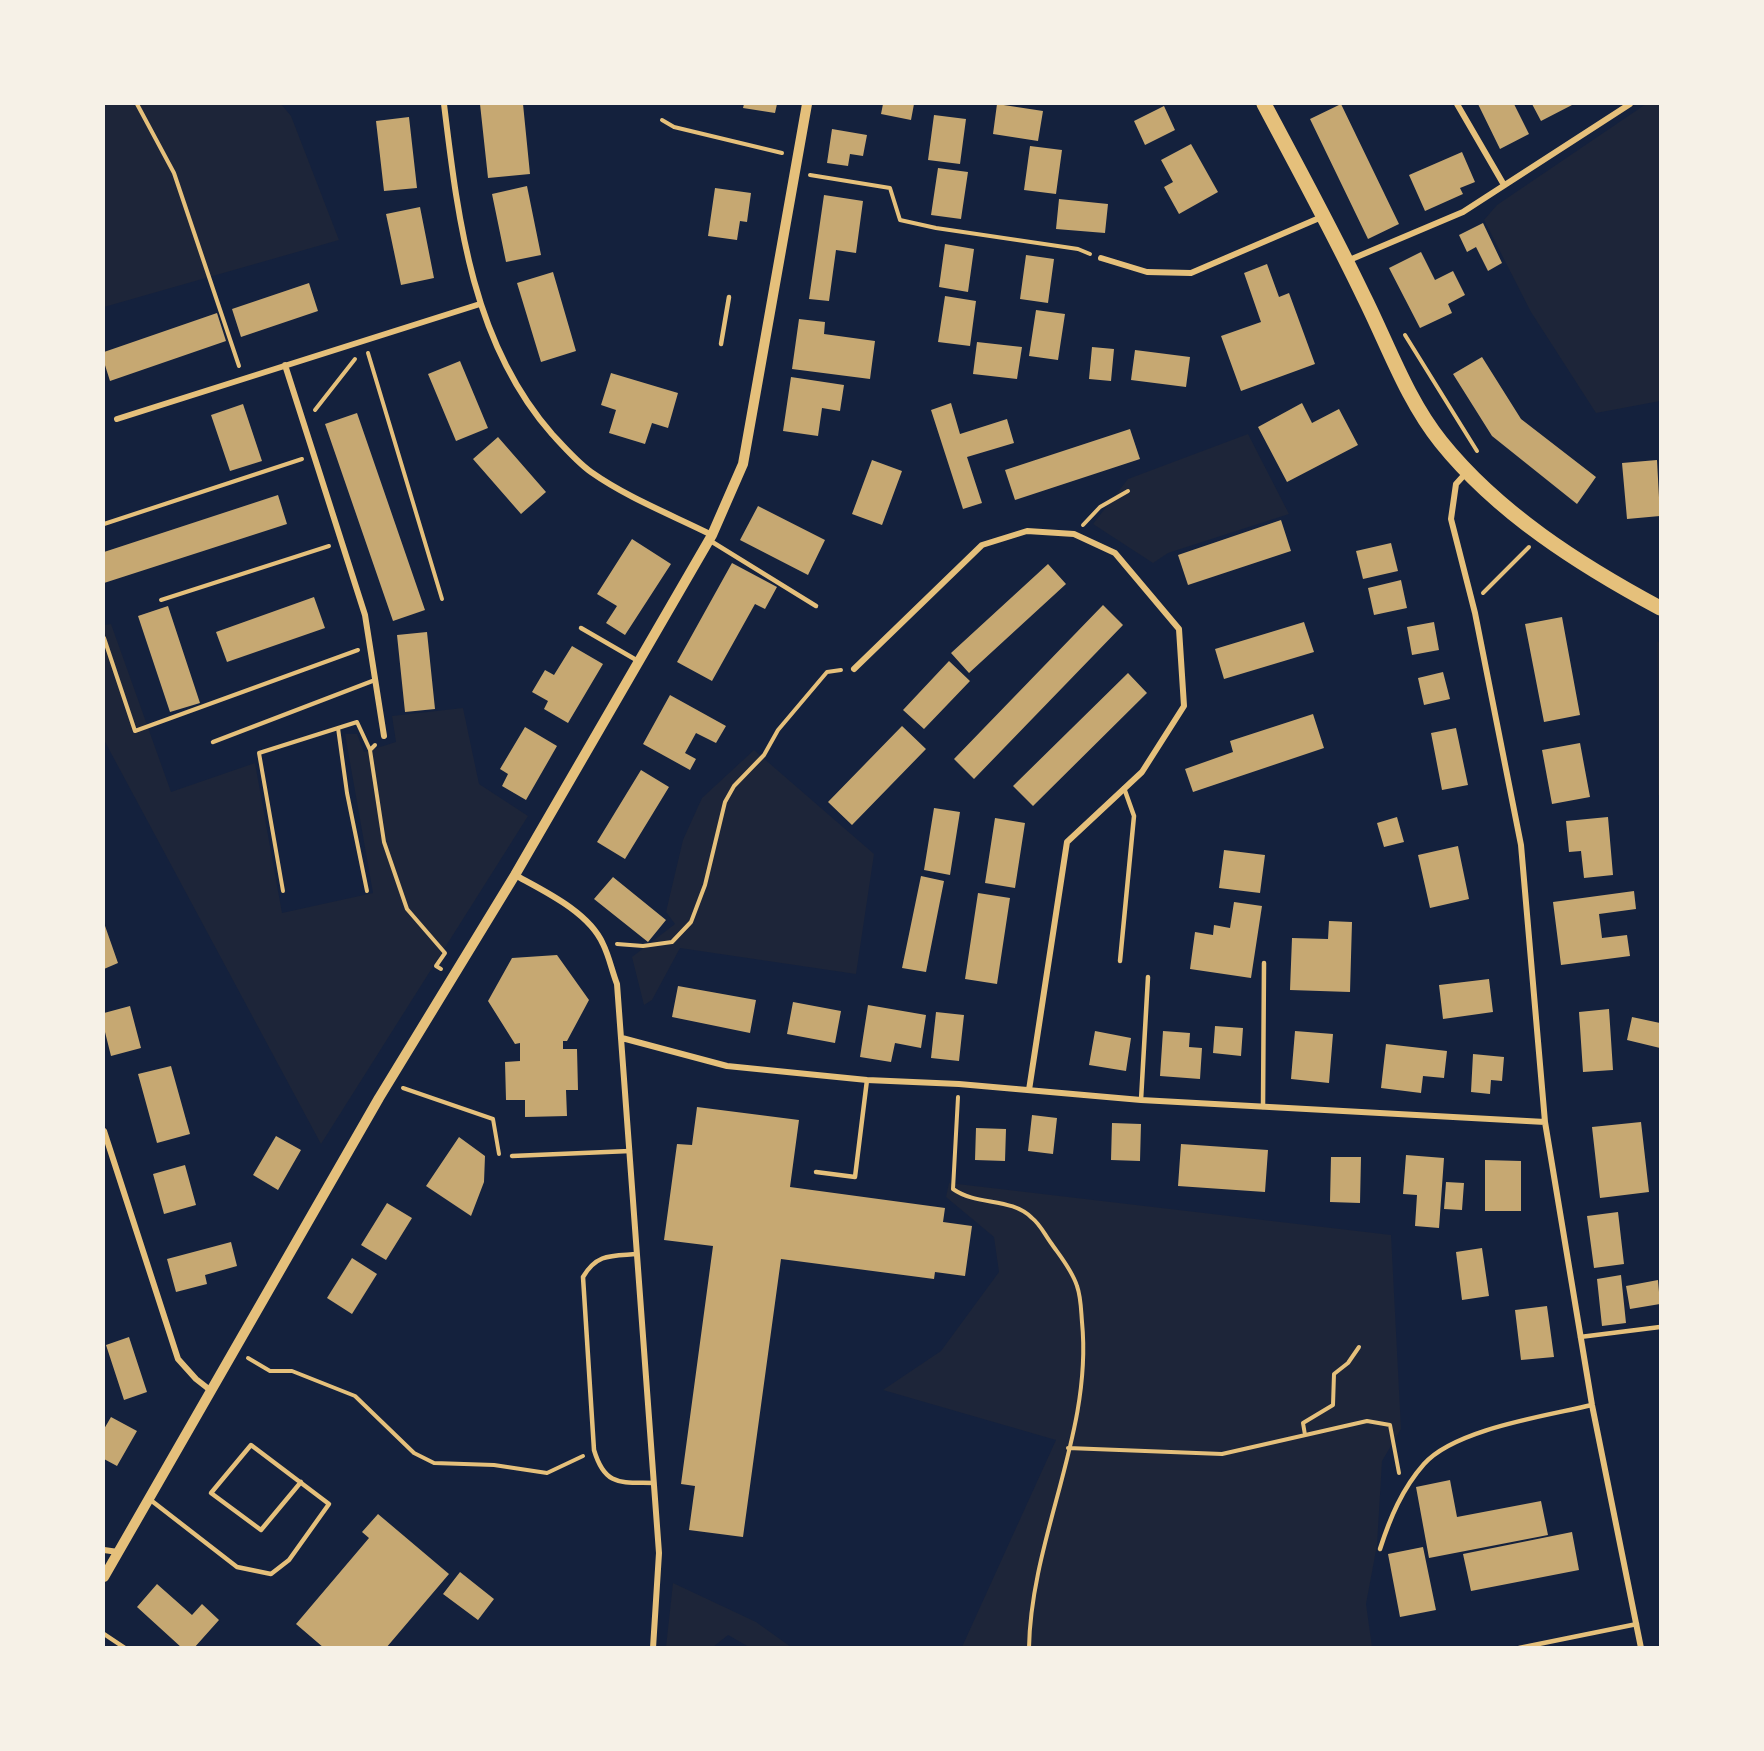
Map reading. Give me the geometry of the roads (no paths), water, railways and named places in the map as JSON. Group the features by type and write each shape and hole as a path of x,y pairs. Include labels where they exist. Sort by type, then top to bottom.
{"main road":[{"path":"1264,104 1347,261 1413,397 1439,440 1467,472 1518,517 1583,563 1660,608"}],"street":[{"path":"444,104 454,187 480,304 494,343 517,389 563,447 590,472 711,537"},
{"path":"104,1577 388,1083 515,875 711,537 742,464 807,104"},
{"path":"1457,104 1504,185"},
{"path":"1347,261 1463,212 1630,104"},
{"path":"1101,258 1147,272 1191,273 1324,216"},
{"path":"117,418 480,304"},
{"path":"285,365 365,615 384,736"},
{"path":"1467,472 1456,484 1451,519 1472,604 1521,845 1545,1122 1592,1405 1641,1647"},
{"path":"854,669 982,545 1027,531 1074,534 1116,553 1179,629 1184,706 1142,772 1067,842 1029,1090"},
{"path":"515,875 575,913 592,927 603,942 617,984 659,1553 653,1647"},
{"path":"622,1038 727,1066 867,1080 959,1084 1142,1100 1545,1122"},
{"path":"104,1131 178,1359 196,1380 210,1390"},
{"path":"104,1550 118,1552"}],"lane":[{"path":"721,344 729,297"},
{"path":"711,537 816,606"},
{"path":"581,628 640,663"},
{"path":"213,742 375,680"},
{"path":"1120,962 1134,816 1124,788"},
{"path":"1263,1107 1264,963"},
{"path":"1142,1100 1148,977"},
{"path":"816,1172 855,1176 867,1080"},
{"path":"512,1156 630,1151"},
{"path":"637,1254 606,1256 591,1264 583,1277 594,1450 603,1473 615,1482 654,1484"},
{"path":"1580,1337 1660,1327"},
{"path":"1380,1550 1408,1485 1426,1462 1458,1440 1592,1405"},
{"path":"148,1498 237,1567 271,1574 289,1560 329,1504 301,1482 251,1445 211,1493 261,1530 301,1482"},
{"path":"1519,1647 1637,1624"},
{"path":"104,1634 125,1647"}]}
